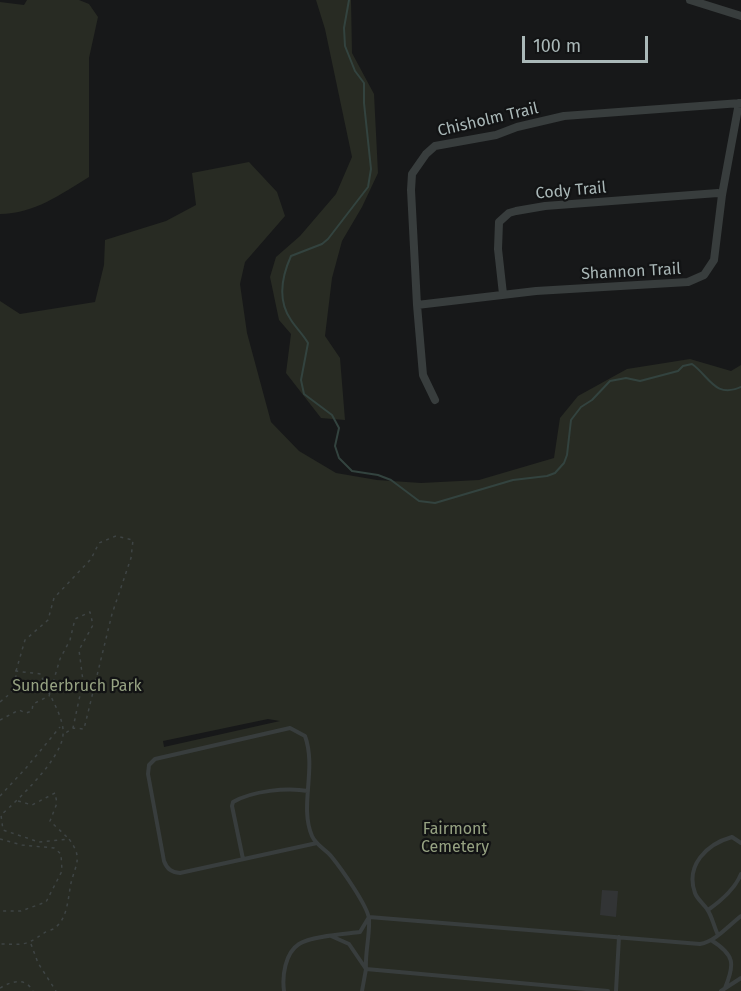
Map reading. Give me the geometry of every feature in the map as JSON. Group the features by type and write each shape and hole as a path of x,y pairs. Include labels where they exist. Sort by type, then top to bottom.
{"street":[{"path":"690,0 741,16"},
{"name":"Shannon Trail","path":"417,305 536,291 688,282 704,275 714,260 722,195 740,103"},
{"name":"Chisholm Trail","path":"435,400 423,375 417,305 412,174 426,154 435,146 496,135 517,127 564,116 740,103"},
{"name":"Cody Trail","path":"504,294 498,249 500,222 509,213 544,206 718,193 722,195"}],"lane":[{"path":"317,843 180,873 173,872 167,867 148,774 149,765 155,759 290,728 305,736 310,765 308,811 312,836 331,856 354,889 369,917 366,969 362,991"},
{"path":"243,858 233,802 250,796 292,788 308,791"},
{"path":"718,935 708,910 696,896 692,879 696,866 706,851 717,841 732,837 741,843"},
{"path":"708,910 721,900 738,881 741,874"},
{"path":"369,917 699,944 711,940 741,916"},
{"path":"284,991 286,961 299,944 331,935 360,932 369,917"},
{"path":"331,935 349,944 366,969"},
{"path":"616,991 619,937"},
{"path":"711,940 724,948 732,960 732,972 723,990"},
{"path":"366,969 608,991"},
{"path":"723,990 741,978"},
{"path":"540,985 540,991"}],"path":[{"path":"0,702 16,686 18,681 15,671 25,640 48,620 54,598 90,559 99,543 116,536 133,540 131,558 112,614 84,729 72,728 63,734"},
{"path":"0,720 19,710 26,713 32,711 33,704 50,696 60,659 70,640 75,619 90,612 93,625 79,650 83,681 72,728"},
{"path":"15,671 40,674 57,710 63,734 57,753 17,801 1,815 3,830 39,842 69,839"},
{"path":"0,796 61,725"},
{"path":"0,944 30,944 46,931 56,928 68,906 78,857 69,839 50,821 57,803 55,793 32,805 17,801"},
{"path":"0,839 22,845 54,848 61,854 62,871 46,902 21,911 0,911"},
{"path":"30,944 38,963 56,991"},
{"path":"0,988 10,982 21,981 32,987 33,991"}],"green space":[{"path":"27,0 79,0 89,4 98,17 89,58 89,177 36,207 0,214 0,2 24,5"},
{"path":"316,0 351,0 352,53 374,94 378,173 342,241 332,278 325,336 340,358 345,420 321,418 286,373 291,334 279,320 270,277 276,257 300,236 336,194 352,157 325,29"},
{"path":"249,162 277,192 285,216 245,262 240,284 247,333 271,422 299,451 336,473 377,480 421,483 479,480 554,458 560,418 578,396 627,369 690,359 731,371 741,365 741,991 0,991 0,301 20,314 95,302 104,265 105,240 166,221 196,205 192,173","holes":["268,719 280,721 164,747 163,741"]}],"building":[{"path":"602,890 618,891 616,917 600,915"}],"waterway":[{"path":"349,0 344,28 345,46 355,71 364,83 371,169 368,187 328,239 322,244 291,256 283,280 282,296 293,323 308,343 301,380 304,394 332,415 339,428 335,446 339,458 352,471 378,475 391,480 419,501 435,503 513,480 555,473 564,463 567,455 571,420 581,407 592,400 610,381 626,378 640,381 678,371 683,366 692,364 719,388 732,390 741,387"}],"park label":[{"name":"Sunderbruch Park","path":"77,687"},
{"name":"Fairmont Cemetery","path":"455,839"}]}
